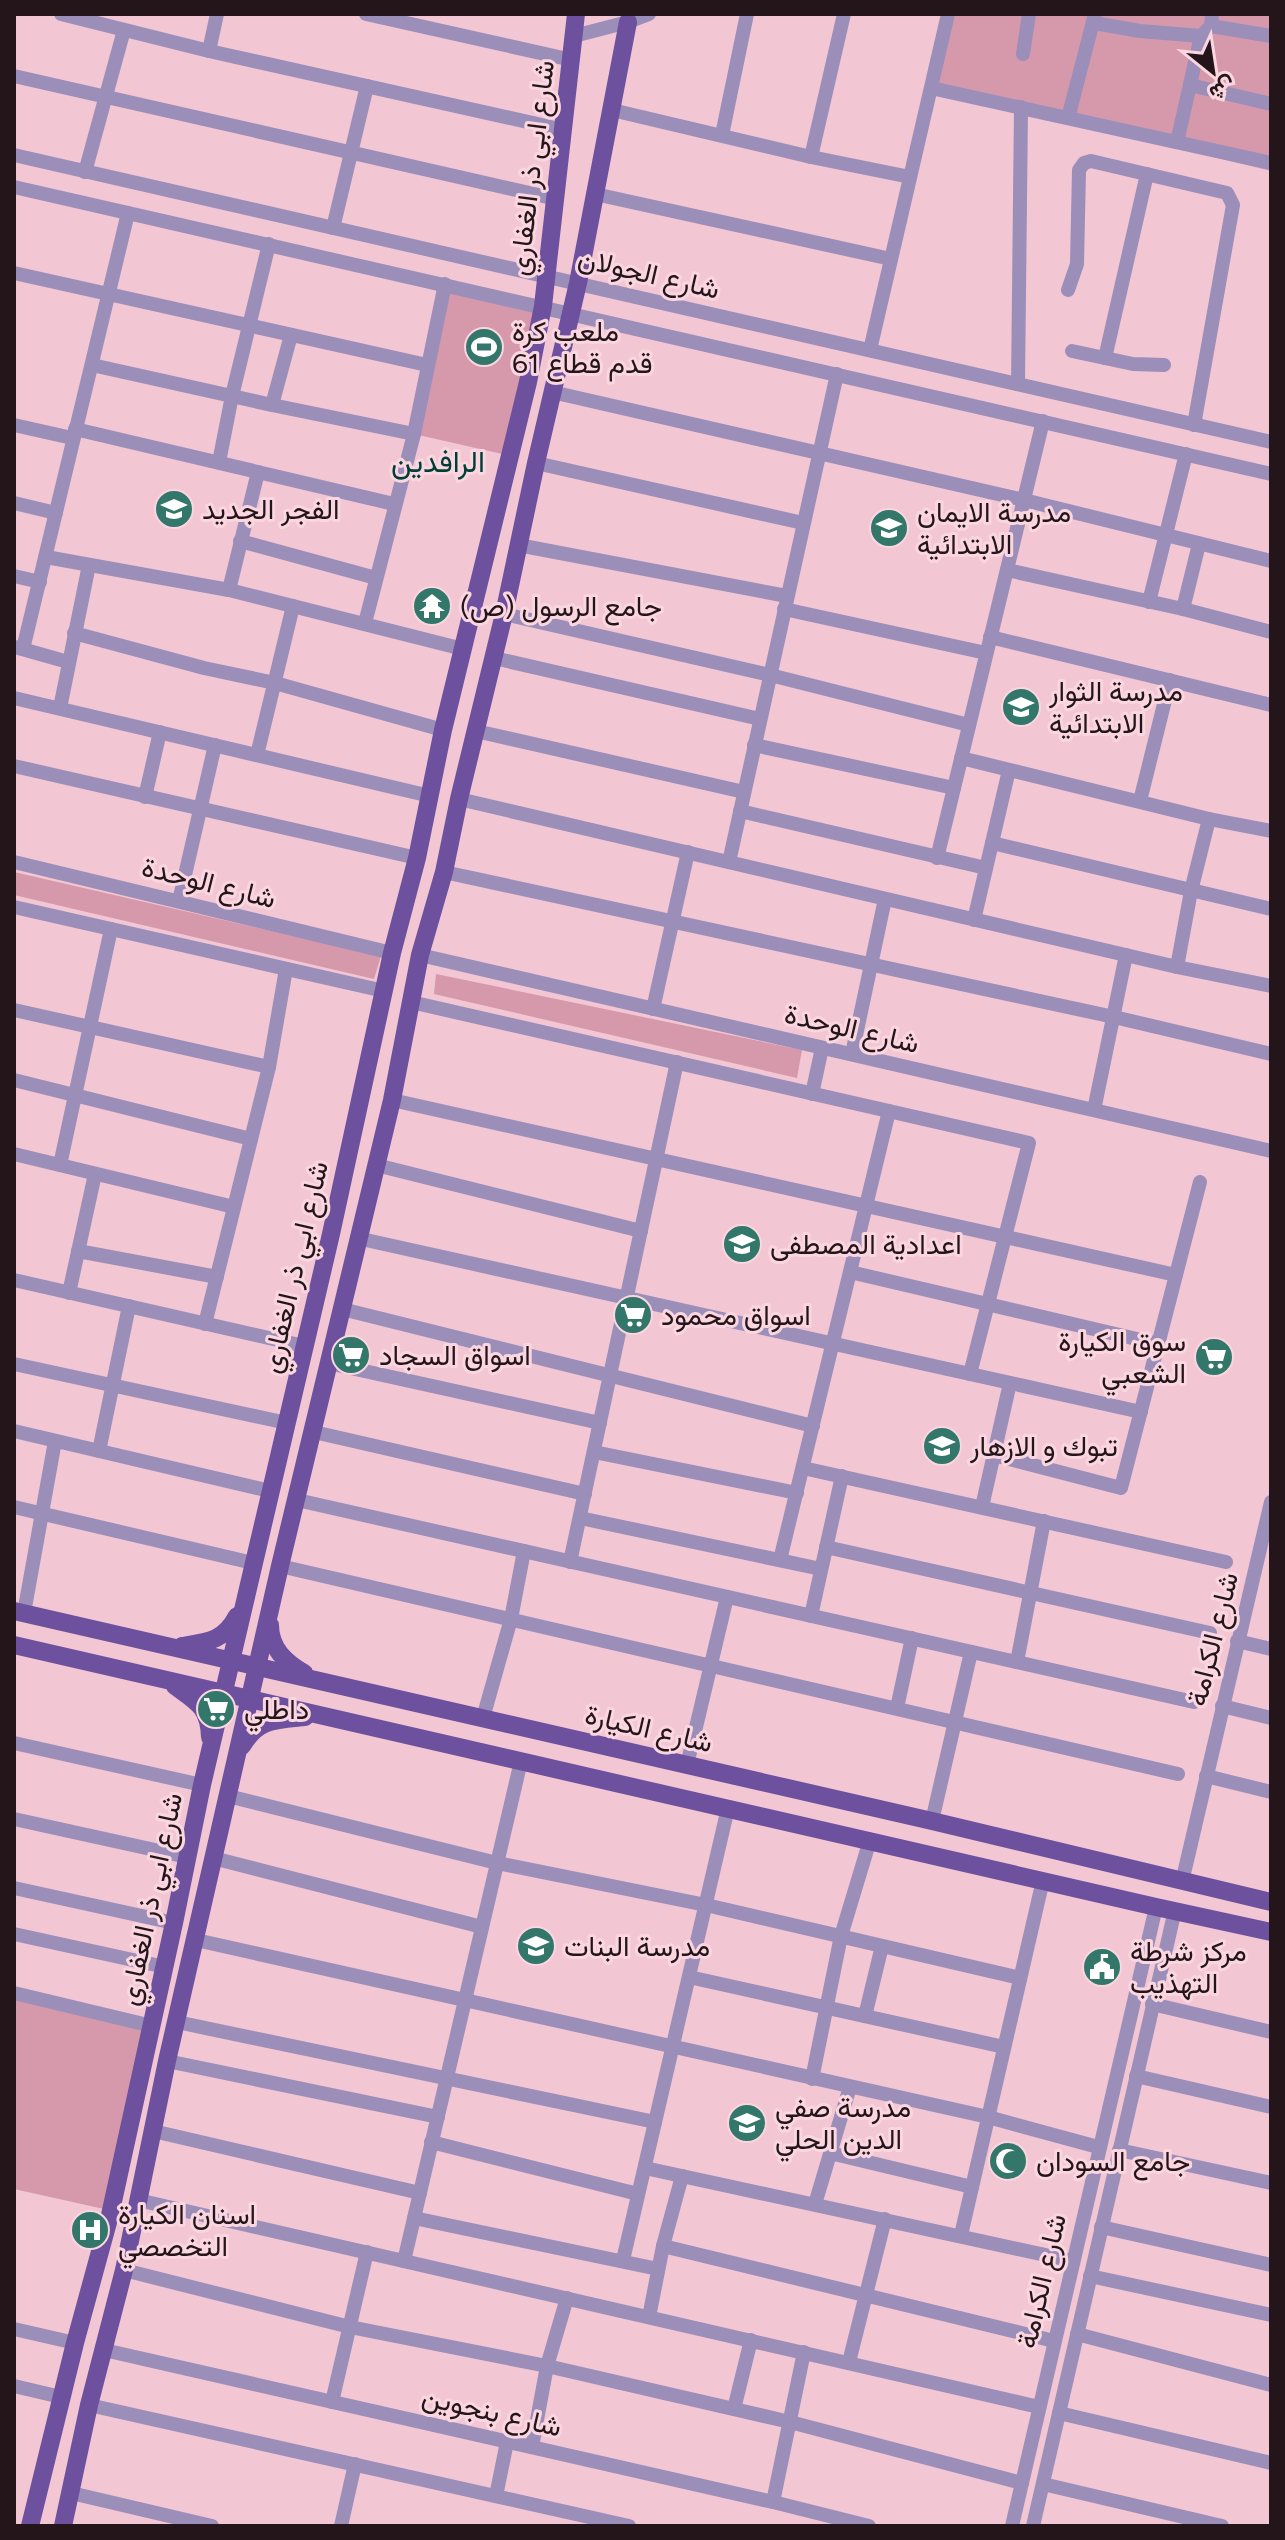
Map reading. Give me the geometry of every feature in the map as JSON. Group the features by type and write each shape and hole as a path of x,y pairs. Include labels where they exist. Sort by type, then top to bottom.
{"main road":[{"name":"شارع ابي ذر الغفاري","path":"30,2526 110,2215 202,1785 392,953 417,858 443,730 511,456 543,306 576,14"},
{"name":"شارع ابي ذر الغفاري","path":"63,2526 89,2405 124,2270 166,2067 269,1613 392,1100 420,955 444,872 504,614 578,283 628,22"},
{"path":"451,697 483,704"},
{"path":"294,1392 321,1398"},
{"path":"173,1647 222,1636 232,1626 244,1603"},
{"name":"شارع الكيارة","path":"19,1612 932,1821 1271,1902"},
{"path":"269,1613 270,1637 275,1648 296,1668 317,1680"},
{"path":"14,1645 1271,1932"},
{"path":"166,1680 202,1706 208,1716 211,1749"},
{"path":"238,1752 251,1731 261,1724 318,1715"},
{"path":"659,1793 666,1760"},
{"path":"142,2068 166,2067"}],"street":[{"path":"61,14 209,51 564,130"},
{"path":"209,51 217,14"},
{"path":"366,14 572,60"},
{"path":"574,36 649,14"},
{"path":"722,135 747,14"},
{"path":"811,157 844,14"},
{"path":"870,350 948,14"},
{"path":"1023,54 1029,14"},
{"path":"1068,118 1094,18 1140,31 1208,26 1271,36"},
{"path":"1177,142 1208,26"},
{"path":"85,172 124,30"},
{"path":"14,76 556,199"},
{"path":"1190,85 1271,104"},
{"path":"333,228 367,86"},
{"path":"931,88 1271,163"},
{"path":"1018,384 1021,107"},
{"path":"612,110 910,177"},
{"name":"شارع الجولان","path":"14,155 1271,442"},
{"path":"1068,290 1077,264 1079,170 1084,163 1091,161 1227,193 1233,205 1194,425"},
{"path":"1105,358 1147,174"},
{"name":"شارع الجولان","path":"14,187 1271,474"},
{"path":"595,194 891,259"},
{"path":"68,662 19,648 40,582 128,213"},
{"path":"219,462 269,244"},
{"path":"14,273 427,365"},
{"path":"365,623 414,434 445,284"},
{"path":"272,405 291,335"},
{"path":"1072,351 1133,364 1164,365"},
{"path":"92,365 414,434"},
{"path":"729,862 837,374"},
{"path":"552,392 1024,500 1271,561"},
{"path":"937,858 1043,421"},
{"path":"14,425 219,462 394,504"},
{"path":"1149,602 1186,454"},
{"path":"536,463 803,523"},
{"path":"229,590 258,472"},
{"path":"14,503 56,513"},
{"path":"240,541 376,578"},
{"path":"1183,609 1199,544"},
{"path":"518,545 786,603 986,653"},
{"path":"46,557 229,590 463,649"},
{"path":"60,708 89,565"},
{"path":"1007,570 1271,632"},
{"path":"14,576 40,582"},
{"path":"257,755 293,606"},
{"path":"504,614 770,675 969,725"},
{"path":"74,633 204,668 275,683 443,730"},
{"path":"990,637 1271,705"},
{"path":"494,658 760,719"},
{"path":"1140,801 1170,680"},
{"path":"14,698 430,796"},
{"path":"476,731 744,792"},
{"path":"145,797 160,732"},
{"path":"179,901 215,745"},
{"path":"754,745 954,788"},
{"path":"961,758 1209,819 1271,831"},
{"path":"14,766 417,858"},
{"path":"974,920 1009,770"},
{"path":"459,799 1177,967 1271,986"},
{"path":"740,811 986,868"},
{"path":"1177,967 1209,819"},
{"path":"992,843 1271,909"},
{"path":"653,1009 688,852"},
{"name":"شارع الوحدة","path":"14,862 392,953"},
{"path":"444,872 1271,1054"},
{"path":"852,1054 885,899"},
{"path":"14,907 384,991"},
{"path":"60,1165 111,929"},
{"name":"شارع الوحدة","path":"420,955 1271,1151"},
{"path":"1094,1110 1126,955"},
{"path":"205,1324 269,1067 286,969"},
{"path":"411,1002 1029,1143 970,1374"},
{"path":"14,1010 269,1067"},
{"path":"812,1094 822,1048"},
{"path":"570,1562 677,1062"},
{"path":"14,1080 251,1139"},
{"path":"392,1100 1176,1275"},
{"path":"780,1560 889,1111"},
{"path":"14,1154 234,1207"},
{"path":"376,1165 641,1231"},
{"path":"69,1293 95,1174"},
{"path":"994,1455 1121,1488 1200,1182"},
{"path":"357,1238 1141,1412"},
{"path":"78,1251 217,1277"},
{"path":"850,1272 1158,1344"},
{"path":"14,1280 304,1346"},
{"path":"99,1451 129,1306"},
{"path":"342,1309 813,1426"},
{"path":"328,1363 600,1423"},
{"path":"14,1364 287,1423"},
{"path":"982,1507 1010,1383"},
{"path":"14,1431 270,1491"},
{"path":"314,1432 585,1494"},
{"path":"19,1612 55,1441"},
{"path":"594,1452 797,1493"},
{"path":"803,1468 1226,1562"},
{"path":"811,1616 842,1476"},
{"path":"297,1500 1194,1702"},
{"name":"شارع الكرامة","path":"1182,1882 1271,1502"},
{"path":"14,1507 253,1563"},
{"path":"580,1518 821,1569"},
{"path":"1017,1662 1044,1521"},
{"path":"826,1547 1210,1633"},
{"path":"483,1718 511,1619 524,1551"},
{"path":"280,1566 1178,1774"},
{"path":"1255,1570 1271,1574"},
{"path":"687,1765 727,1597"},
{"path":"897,1708 912,1638"},
{"path":"1237,1641 1271,1649"},
{"path":"932,1821 971,1652"},
{"path":"1222,1706 1271,1718"},
{"path":"14,1743 202,1785"},
{"path":"404,2261 521,1761"},
{"path":"1206,1776 1271,1792"},
{"path":"228,1796 497,1863 706,1905 1020,1978"},
{"path":"623,2260 728,1808"},
{"path":"14,1819 187,1857"},
{"path":"812,2079 841,1936 870,1840"},
{"path":"213,1858 482,1927"},
{"path":"961,2235 1043,1880"},
{"path":"14,1888 174,1923"},
{"name":"شارع الكرامة","path":"1012,2526 1156,1907"},
{"name":"شارع الكرامة","path":"1033,2526 1175,1910"},
{"path":"14,1934 165,1967"},
{"path":"196,1940 988,2117 1098,2147"},
{"path":"865,2016 882,1946"},
{"path":"689,1977 1004,2047"},
{"path":"14,1993 152,2026"},
{"path":"1152,2004 1271,2032"},
{"path":"177,2022 655,2122"},
{"path":"166,2067 438,2117"},
{"path":"1136,2076 1271,2107"},
{"path":"815,2204 850,2087"},
{"path":"153,2131 420,2193"},
{"path":"431,2142 638,2194"},
{"path":"1119,2150 1271,2183"},
{"path":"830,2153 972,2187"},
{"path":"645,2168 1073,2261"},
{"path":"649,2317 663,2246 682,2176"},
{"path":"138,2200 1039,2407"},
{"path":"414,2218 658,2269"},
{"path":"849,2362 885,2219"},
{"path":"1101,2227 1271,2265"},
{"path":"1077,2244 1097,2247"},
{"path":"663,2246 1054,2341"},
{"path":"332,2402 367,2252"},
{"path":"124,2270 350,2327 547,2366 790,2422 1022,2483"},
{"path":"1090,2276 1271,2315"},
{"path":"532,2447 547,2366 567,2298"},
{"path":"14,2329 75,2343"},
{"path":"1077,2334 1271,2385"},
{"path":"734,2409 751,2340"},
{"name":"شارع بنجوين","path":"104,2350 869,2526"},
{"path":"773,2502 804,2352"},
{"path":"14,2386 61,2397"},
{"path":"89,2405 496,2496 561,2518 629,2526"},
{"path":"1059,2413 1271,2463"},
{"path":"496,2496 507,2442"},
{"path":"341,2526 355,2464"},
{"path":"1043,2484 1222,2526"},
{"path":"71,2493 212,2526"}],"shaded area":[{"path":"948,14 1271,14 1271,171 931,88"},
{"name":"ملعب كرة قدم قطاع 61","path":"445,292 542,313 511,456 414,434"},
{"path":"14,872 381,956 374,979 14,895"},
{"path":"436,974 802,1050 797,1078 434,994"},
{"path":"14,1993 148,2024 104,2209 14,2189"}],"place":[{"name":"ملعب كرة قدم قطاع 61","path":"484,347"},
{"name":"الفجر الجديد","path":"174,509"},
{"name":"مدرسة الايمان الابتدائية","path":"889,528"},
{"name":"جامع الرسول (ص)","path":"432,606"},
{"name":"مدرسة الثوار الابتدائية","path":"1021,707"},
{"name":"اعدادية المصطفى","path":"742,1244"},
{"name":"اسواق محمود","path":"633,1315"},
{"name":"اسواق السجاد","path":"351,1355"},
{"name":"سوق الكيارة الشعبي","path":"1214,1357"},
{"name":"تبوك و الازهار","path":"942,1446"},
{"name":"داطلي","path":"216,1709"},
{"name":"مدرسة البنات","path":"536,1946"},
{"name":"مركز شرطة التهذيب","path":"1102,1967"},
{"name":"مدرسة صفي الدين الحلي","path":"747,2123"},
{"name":"جامع السودان","path":"1008,2161"},
{"name":"اسنان الكيارة التخصصي","path":"90,2230"}],"district":[{"name":"الرافدين","path":"438,461"}]}
